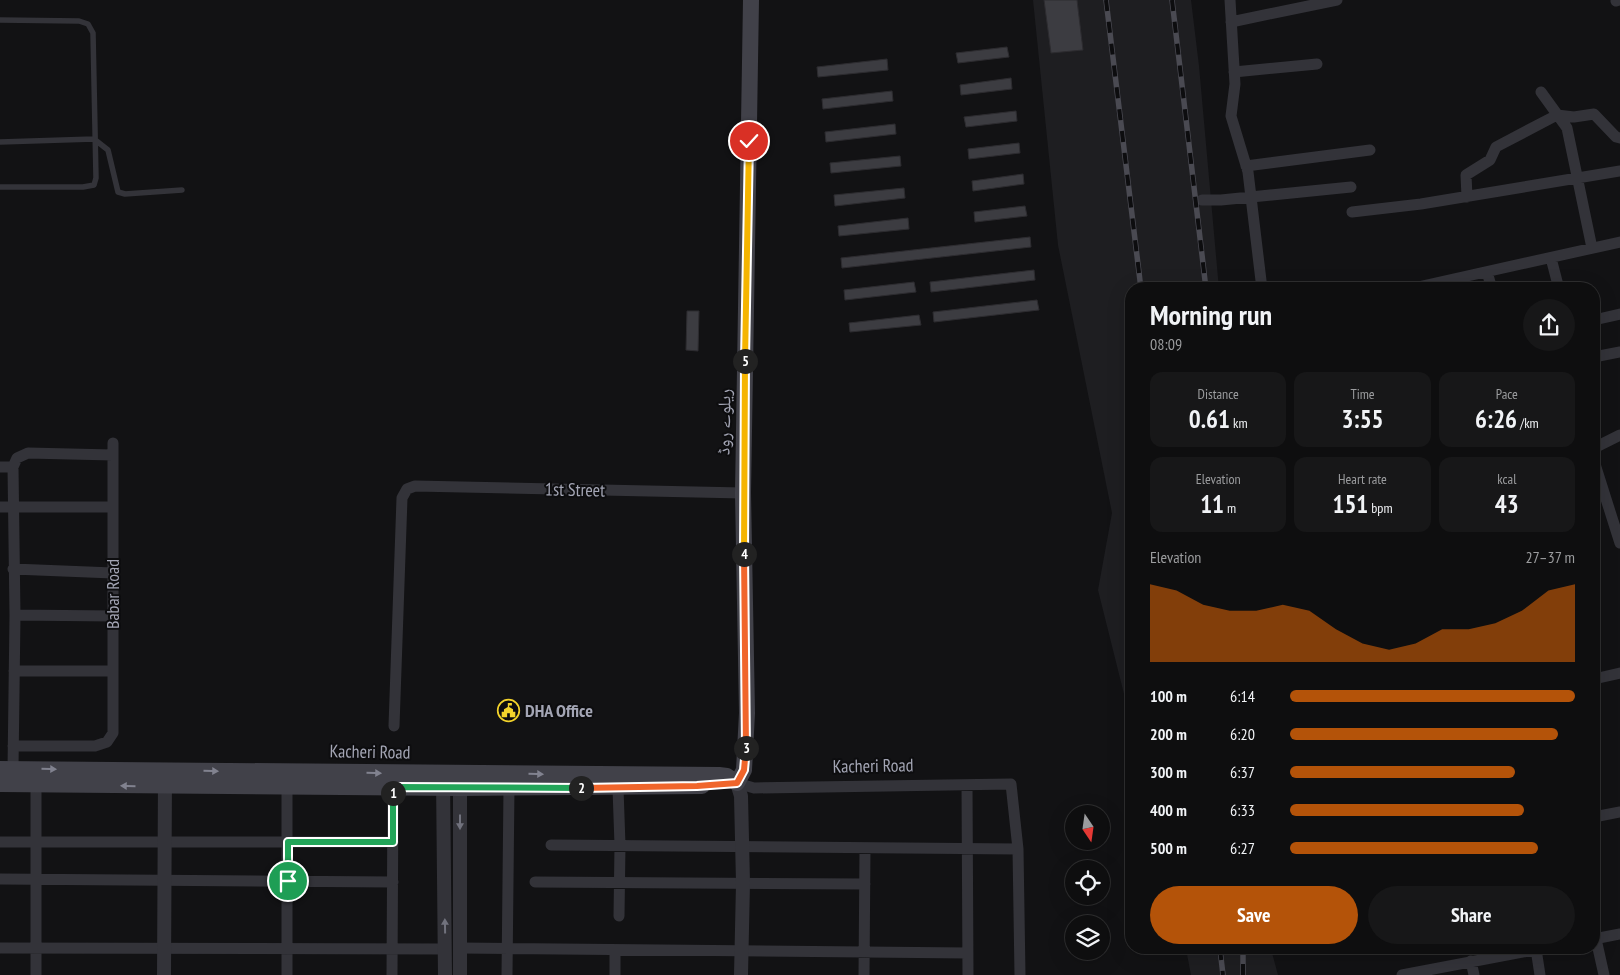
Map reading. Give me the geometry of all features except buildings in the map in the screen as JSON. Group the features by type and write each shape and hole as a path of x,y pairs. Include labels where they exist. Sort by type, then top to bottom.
{"main road":[{"name":"ریلوے روڈ","path":"737,783 744,770 746,742 743,494 752,0"},
{"name":"Kacheri Road","path":"6,769 165,778 287,788 393,787 451,781 509,787 618,788 737,783"},
{"name":"Kacheri Road","path":"0,784 36,785 165,778 451,781 719,775 727,776 737,783"}],"street":[{"path":"1230,0 1235,84 1231,116 1246,166 1261,282"},
{"path":"1231,22 1337,0"},
{"path":"1234,72 1317,64"},
{"path":"1541,92 1567,128 1592,248"},
{"path":"1466,197 1466,175 1490,160 1496,148 1557,115 1574,117 1594,114 1616,137 1620,138"},
{"path":"1246,166 1370,150"},
{"path":"1352,212 1466,197 1620,171"},
{"path":"1202,200 1351,187"},
{"path":"1441,282 1620,242"},
{"path":"1551,258 1557,282"},
{"path":"1487,272 1490,282"},
{"path":"1600,319 1620,314"},
{"path":"1600,356 1620,352"},
{"path":"1600,445 1620,435"},
{"name":"Babar Road","path":"13,746 95,746 107,742 113,733 113,443"},
{"path":"6,769 13,746 15,615 13,467 17,458 28,453 113,455"},
{"path":"0,467 13,467"},
{"path":"1600,480 1619,539"},
{"name":"1st Street","path":"394,726 402,498 407,489 415,486 743,494"},
{"path":"0,507 113,507"},
{"path":"13,570 113,573"},
{"path":"15,615 113,616"},
{"path":"14,671 113,671"},
{"path":"1600,678 1620,673"},
{"path":"164,975 165,778"},
{"path":"451,781 460,975"},
{"path":"445,975 451,781"},
{"path":"737,783 740,796 740,847 743,883 742,975"},
{"name":"Kacheri Road","path":"737,783 754,788 1011,784 1018,849"},
{"path":"36,785 36,975"},
{"path":"966,785 968,975"},
{"path":"392,975 393,787"},
{"path":"507,975 509,787"},
{"path":"287,788 287,975"},
{"path":"618,788 620,845 619,916"},
{"path":"1600,816 1620,812"},
{"path":"0,842 393,842"},
{"path":"551,845 1018,849 1020,975"},
{"path":"864,975 865,848"},
{"path":"0,879 392,882"},
{"path":"535,882 865,884"},
{"path":"1600,938 1620,934"},
{"path":"0,948 445,949"},
{"path":"460,948 968,953"},
{"path":"615,950 615,975"},
{"path":"1402,975 1509,954"},
{"path":"1537,954 1540,975"},
{"path":"1599,954 1604,975"},
{"path":"1471,961 1474,975"}],"lane":[{"path":"0,20 79,21 88,24 93,33 96,178 94,185 83,187 0,187"},
{"path":"0,142 94,139 108,150 118,192 125,194 182,190"}],"shaded area":[{"path":"1033,0 1191,0 1199,66 1218,282 1125,282 1125,698 1098,590 1112,513 1058,245"},
{"path":"1187,954 1272,954 1278,975 1191,975"}],"railway":[{"path":"1106,0 1140,282"},
{"path":"1172,0 1205,282"},
{"path":"1221,954 1223,975"},
{"path":"1243,954 1243,975"}],"place":[{"name":"DHA Office","path":"509,711"}],"route":[{"path":"288,881 288,842 393,842 393,787 618,788 737,783 744,770 747,713 743,494 749,141"}]}
